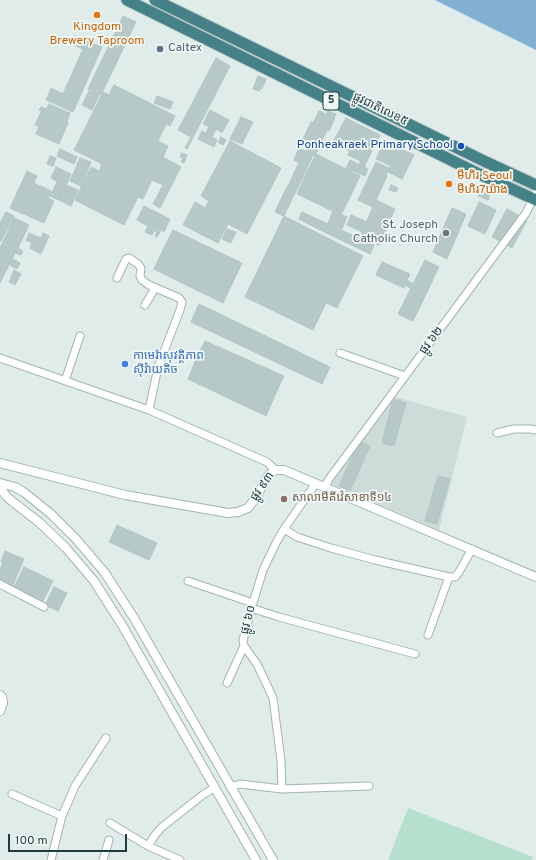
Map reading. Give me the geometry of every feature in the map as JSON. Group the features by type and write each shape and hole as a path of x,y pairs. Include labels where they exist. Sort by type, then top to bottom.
{"highway":[{"name":"ផ្លូវជាតិលេខ៥","path":"127,0 470,169 535,197"},
{"name":"ផ្លូវជាតិលេខ៥","path":"156,0 536,185"}],"street":[{"name":"ផ្លូវ ៦២","path":"325,487 329,479 526,213 535,197"},
{"path":"117,278 126,259 128,258 138,264 141,268 140,276 142,280 154,288 179,298 182,302 158,367 150,410"},
{"path":"145,305 154,288"},
{"path":"65,381 80,336"},
{"path":"340,353 405,376"},
{"path":"0,358 150,410 267,462 275,470"},
{"path":"497,433 514,429 536,430"},
{"name":"ផ្លូវ ៩៣","path":"1,464 125,495 228,513 238,512 248,508 268,476 275,470 284,470 536,577"},
{"path":"0,483 15,487 25,493 51,514 76,539 105,573 134,618 273,860"},
{"name":"ផ្លូវ ៦០","path":"282,789 281,761 273,698 257,664 244,646 243,640 263,570 284,528 316,483"},
{"path":"0,488 8,498 40,523 66,548 94,581 122,625 256,860"},
{"path":"284,528 297,537 331,548 449,577 455,577 472,549"},
{"path":"428,635 449,577"},
{"path":"188,581 279,617 415,654"},
{"path":"0,584 44,607"},
{"path":"227,683 244,646"},
{"path":"0,695 3,703 0,711"},
{"path":"50,860 62,816 75,786 106,738"},
{"path":"230,787 240,784 282,789 368,786"},
{"path":"148,846 162,827 204,794 214,788"},
{"path":"12,794 62,816"},
{"path":"110,823 148,846 180,860"},
{"path":"103,860 109,840"}],"shaded area":[{"path":"396,397 467,417 439,530 332,484 332,476 389,400"}],"green space":[{"path":"408,808 533,857 531,860 388,860"}],"water":[{"path":"435,0 536,0 536,50"}],"building":[{"path":"123,16 136,22 101,95 88,89"},
{"path":"75,36 102,47 73,112 46,100 51,88 63,94 83,49 71,44"},
{"path":"216,58 230,66 187,149 185,148 191,137 178,130"},
{"path":"258,76 266,79 262,89 260,88 259,91 253,89"},
{"path":"114,85 175,116 170,126 166,124 158,141 168,146 163,157 181,167 160,208 153,204 163,185 152,180 143,199 138,197 124,225 75,200 91,167 99,171 102,164 74,150 103,92 109,95"},
{"path":"89,91 99,95 92,110 82,105"},
{"path":"157,96 173,102 170,109 154,103"},
{"path":"49,104 70,113 67,122 39,110 41,107 46,109"},
{"path":"210,110 229,120 222,133 216,129 212,137 217,140 214,147 198,139 202,131 206,133 209,127 203,124"},
{"path":"319,111 326,114 328,111 336,114 329,131 313,123"},
{"path":"41,112 68,123 59,144 36,134 39,126 35,125"},
{"path":"241,117 253,122 242,144 230,139"},
{"path":"346,118 380,135 364,167 359,164 361,161 348,155 350,151 333,142"},
{"path":"311,122 327,130 315,156 306,151 310,142 303,139"},
{"path":"221,137 226,140 223,145 218,142"},
{"path":"230,141 281,168 247,234 228,224 218,243 183,225 195,202 205,208 209,201 201,196"},
{"path":"385,141 399,148 391,166 376,159"},
{"path":"299,148 313,155 303,177 294,173 299,163 294,160"},
{"path":"399,148 414,155 402,179 388,172"},
{"path":"60,149 77,157 74,164 57,156"},
{"path":"182,153 187,155 184,163 181,162 183,158 180,157"},
{"path":"316,154 360,176 352,193 307,172"},
{"path":"50,156 56,158 53,166 47,164"},
{"path":"80,158 91,162 81,186 70,181"},
{"path":"350,160 368,169 365,176 346,168"},
{"path":"376,162 389,168 373,207 358,200"},
{"path":"56,167 71,174 66,186 51,178"},
{"path":"27,171 37,176 34,183 51,191 48,198 54,201 44,223 10,208"},
{"path":"307,172 352,193 341,215 297,194"},
{"path":"294,173 303,177 298,187 290,182"},
{"path":"57,182 65,186 59,200 50,196"},
{"path":"290,182 298,187 292,199 283,195"},
{"path":"66,185 78,190 71,206 59,200"},
{"path":"391,185 398,188 396,192 389,190"},
{"path":"480,190 490,194 488,200 478,196"},
{"path":"283,195 292,199 284,216 275,212"},
{"path":"376,200 395,209 379,245 360,237"},
{"path":"479,202 496,210 485,234 468,226"},
{"path":"144,206 170,219 164,232 161,230 157,237 155,236 157,232 154,230 152,235 145,232 148,226 137,220"},
{"path":"452,208 466,214 447,259 433,252"},
{"path":"507,209 527,220 512,248 492,237"},
{"path":"333,211 347,217 342,229 328,223"},
{"path":"6,212 14,216 0,241 0,223"},
{"path":"302,212 317,219 314,227 299,219"},
{"path":"351,215 367,222 362,232 347,225"},
{"path":"284,216 363,256 350,282 271,243"},
{"path":"14,218 29,225 18,248 23,251 21,255 15,253 0,283 0,248"},
{"path":"317,219 374,245 370,254 314,227"},
{"path":"227,229 236,232 231,243 222,239"},
{"path":"173,230 242,263 232,284 163,250"},
{"path":"29,233 41,238 43,233 49,236 41,254 30,248 32,243 26,240"},
{"path":"271,243 350,282 337,308 258,270"},
{"path":"163,250 232,284 223,303 154,269"},
{"path":"13,259 20,263 17,269 10,265"},
{"path":"425,260 439,267 413,321 398,314"},
{"path":"382,262 410,274 407,280 412,283 410,288 405,285 404,288 376,275"},
{"path":"14,270 21,274 15,285 9,282"},
{"path":"258,270 326,303 313,330 245,297"},
{"path":"199,304 330,367 322,384 191,322"},
{"path":"205,341 284,376 276,393 197,357"},
{"path":"197,357 276,393 266,416 188,379"},
{"path":"393,399 406,403 394,446 382,443"},
{"path":"359,441 370,446 350,491 339,486"},
{"path":"438,476 450,479 437,524 425,521"},
{"path":"117,525 157,543 149,560 109,542"},
{"path":"5,551 24,559 12,587 0,582 0,569 3,563 1,562"},
{"path":"24,567 53,581 43,601 14,587"},
{"path":"54,587 67,593 58,611 45,605"}],"place":[{"name":"Kingdom Brewery Taproom","path":"97,15"},
{"name":"Caltex","path":"160,49"},
{"name":"Ponheakraek Primary School","path":"461,146"},
{"name":"មីហិរ Seoul មីហិរ7យ៉ាង","path":"449,184"},
{"name":"St. Joseph Catholic Church","path":"446,233"},
{"name":"កាមេរ៉ាសុវត្ថិភាព ស៊ីវ៉ាយតិច","path":"125,364"},
{"name":"សាលាមីគីវ៉េសាខាទី១៤","path":"284,499"}]}
